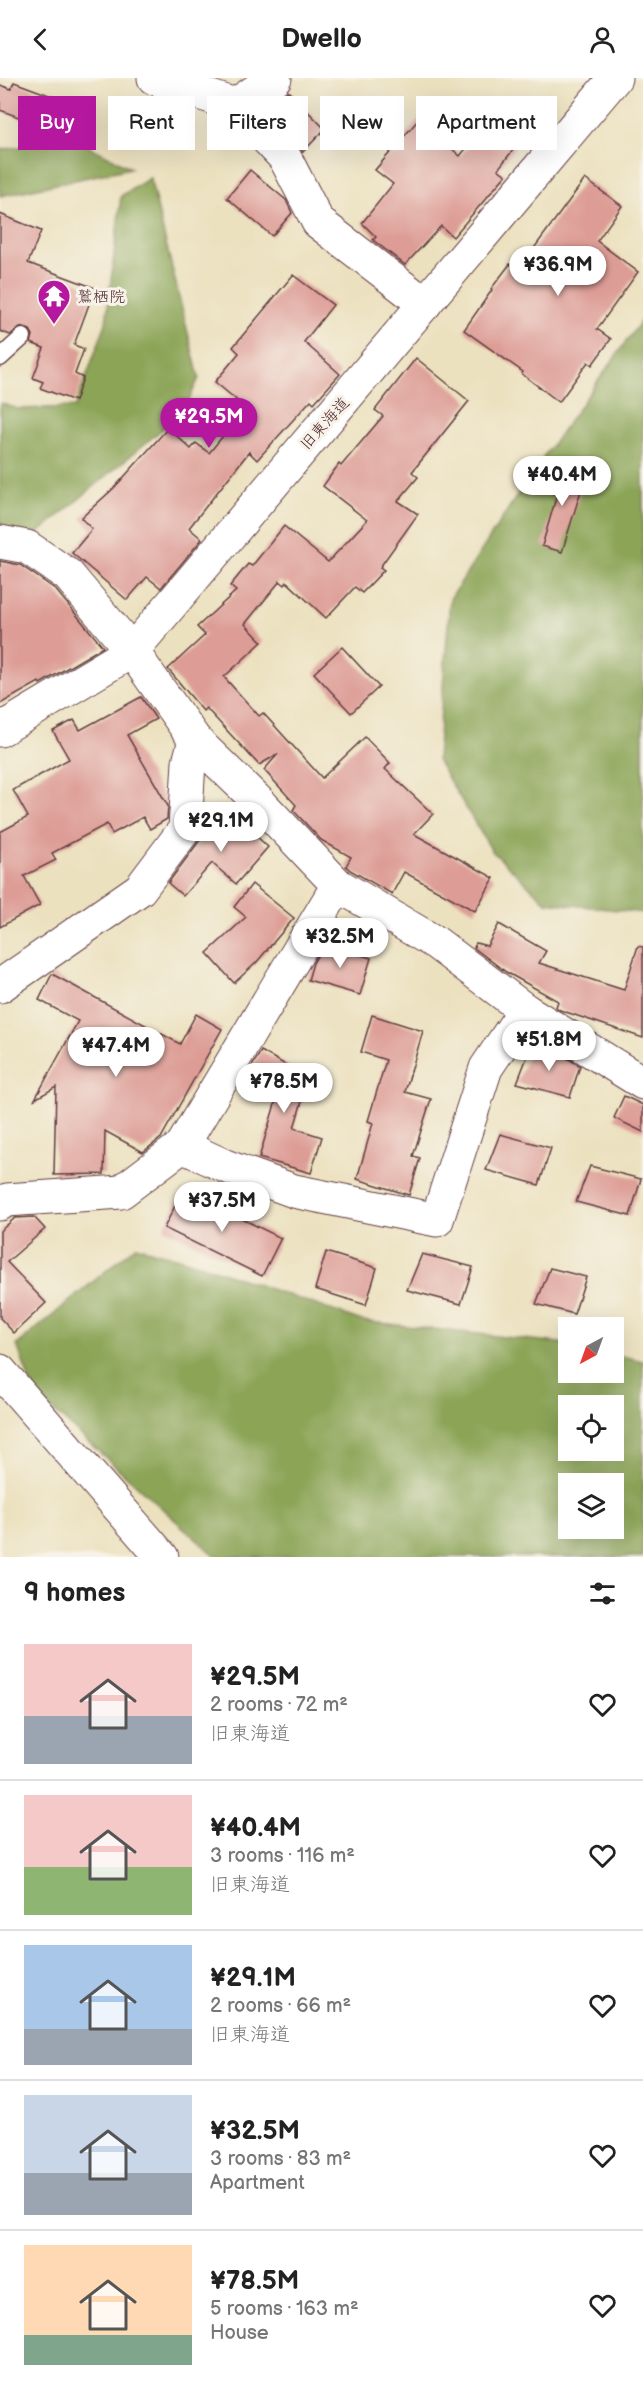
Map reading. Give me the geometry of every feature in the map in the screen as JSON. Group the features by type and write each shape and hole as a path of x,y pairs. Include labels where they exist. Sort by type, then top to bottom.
{"street":[{"path":"154,78 208,96"},
{"path":"248,96 275,78"},
{"name":"旧東海道","path":"0,730 132,651 615,78"},
{"path":"277,150 285,158 318,222 425,304"},
{"path":"0,543 27,547 68,575 132,651 151,681 195,740 338,885 436,944 525,1010 643,1083"},
{"path":"0,986 140,889 184,829 189,762 195,740"},
{"path":"0,1204 7,1200 121,1192 182,1146 338,885"},
{"path":"182,1146 225,1166 294,1191 437,1220 486,1068 525,1010"},
{"path":"0,1371 162,1557"}],"lane":[{"path":"0,358 23,337"}],"green space":[{"path":"18,147 18,150 96,150 131,168 0,196 0,150"},
{"path":"150,178 199,378 184,411 37,534 0,534 0,403 18,409 75,407 106,323 121,196"},
{"path":"643,318 643,913 546,902 492,851 437,760 450,599 527,480"},
{"path":"136,1246 199,1264 362,1321 558,1343 558,1383 624,1383 624,1356 643,1361 643,1557 216,1557 34,1393 17,1345"}],"building":[{"path":"14,82 52,96 18,96 18,117 0,110 0,85 11,89"},
{"path":"288,91 293,96 282,96"},
{"path":"308,112 320,124 320,134 308,147"},
{"path":"416,122 416,150 453,150 460,156 465,150 513,150 498,169 506,175 453,237 441,226 405,265 373,240 376,237 362,223 393,184 375,170 392,150 404,150 404,136"},
{"path":"250,170 286,200 292,213 272,236 227,198"},
{"path":"585,179 622,206 597,241 638,272 597,329 611,339 592,365 588,362 559,402 522,374 523,372 464,330 510,264 518,270"},
{"name":"鷲栖院","path":"0,214 41,231 28,263 95,288 74,345 84,349 75,374 83,378 75,401 40,388 43,382 33,378 44,348 31,343 33,335 30,330 20,327 10,335 0,331"},
{"path":"293,275 333,305 304,342 340,374 314,403 311,400 257,460 249,452 189,528 202,539 161,588 147,577 127,600 72,553 92,529 81,518 115,487 168,428 191,449 196,443 209,453 246,408 215,382 239,353 233,347"},
{"path":"416,358 469,401 412,472 418,477 398,501 418,514 380,567 384,570 362,593 355,587 326,618 287,582 285,585 280,581 245,624 262,642 224,677 259,716 263,713 322,778 365,737 390,763 385,769 433,814 414,834 494,878 475,911 404,872 392,894 350,870 346,866 351,857 321,840 293,810 296,805 264,770 278,754 259,765 206,708 203,711 168,669 205,635 197,627 236,591 230,586 248,564 252,566 284,526 328,562 367,520 323,486 339,464 341,466 383,416 375,410"},
{"path":"555,467 580,474 578,479 584,481 562,552 542,546 557,494 547,491"},
{"path":"0,561 20,565 55,589 103,647 40,684 39,682 0,704"},
{"path":"342,647 379,687 351,713 314,673"},
{"path":"141,697 156,719 127,735 168,806 167,819 150,829 143,817 112,834 107,824 52,853 56,860 24,876 40,905 0,927 0,832 28,817 13,790 69,759 53,731 74,720 80,730"},
{"path":"228,810 268,847 236,884 212,863 183,896 168,883 200,840"},
{"path":"252,884 294,918 256,963 234,983 207,953 246,917 234,907"},
{"path":"499,924 546,951 539,963 624,990 638,946 643,947 643,1038 560,1010 556,1007 558,1001 506,972 474,948 476,943 487,946"},
{"path":"324,944 371,958 360,995 308,980 313,963"},
{"path":"52,974 180,1044 196,1014 222,1029 161,1138 143,1152 105,1131 104,1174 54,1175 56,1087 35,1099 78,1021 39,1000"},
{"path":"372,1015 423,1031 405,1092 431,1099 413,1156 420,1158 409,1195 357,1179 373,1123 368,1121 386,1060 361,1052"},
{"path":"531,1047 561,1054 580,1066 570,1097 517,1083"},
{"path":"261,1051 309,1078 294,1128 322,1137 311,1173 259,1158 278,1094 242,1083"},
{"path":"624,1096 643,1105 643,1132 614,1118"},
{"path":"500,1134 551,1148 539,1185 486,1170"},
{"path":"590,1166 641,1179 630,1216 576,1202"},
{"path":"183,1190 281,1238 262,1276 164,1228"},
{"path":"34,1217 45,1229 7,1262 46,1303 14,1333 0,1318 0,1231 15,1218"},
{"path":"326,1252 377,1268 366,1305 315,1289"},
{"path":"422,1254 473,1267 461,1304 407,1290"},
{"path":"550,1268 586,1277 574,1314 536,1304"}],"place":[{"name":"鷲栖院","path":"54,325"}]}
